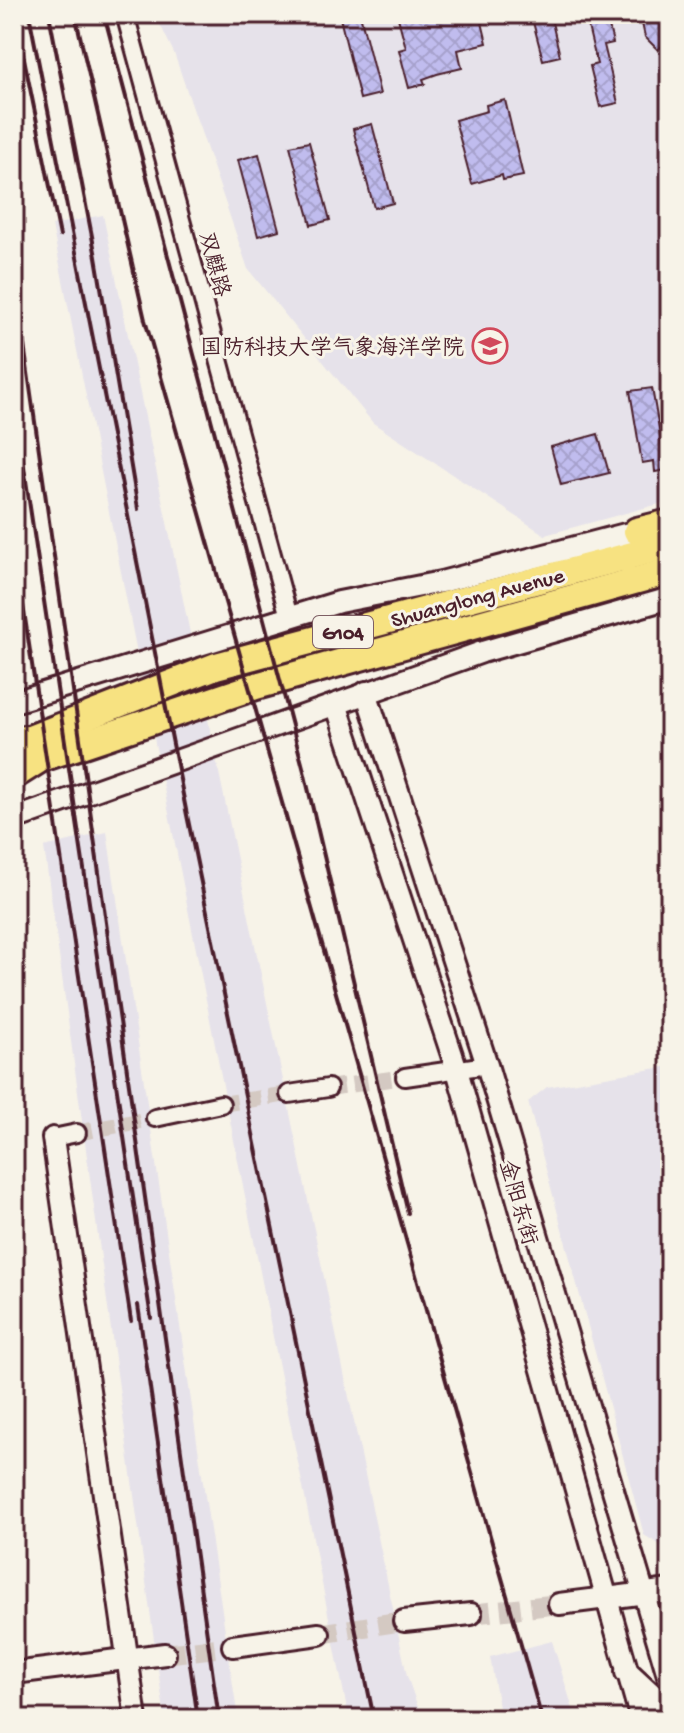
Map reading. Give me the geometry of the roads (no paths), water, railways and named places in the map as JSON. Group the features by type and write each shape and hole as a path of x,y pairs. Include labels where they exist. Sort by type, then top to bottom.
{"highway":[{"path":"637,531 670,523"},
{"name":"Shuanglong Avenue","path":"19,755 216,666 670,545"},
{"name":"Shuanglong Avenue","path":"19,755 670,571"}],"main road":[{"path":"627,1672 654,1697 661,1719"}],"street":[{"name":"双麒路","path":"125,14 289,617"},
{"path":"14,702 339,602 441,582 637,531"},
{"path":"273,651 441,582"},
{"path":"14,819 366,692 497,648 670,598"},
{"name":"金阳东街","path":"366,692 487,1065 670,1682"},
{"name":"金阳东街","path":"336,704 457,1070 641,1719"},
{"path":"405,1077 487,1065"},
{"path":"289,1094 328,1088"},
{"path":"155,1118 221,1104"},
{"path":"77,1133 53,1138 136,1719"},
{"path":"559,1604 670,1590"},
{"path":"404,1621 471,1614"},
{"path":"233,1646 319,1634"},
{"path":"14,1673 165,1654"}],"tunnel":[{"path":"328,1088 405,1077"},
{"path":"221,1104 289,1094"},
{"path":"77,1133 155,1118"},
{"path":"471,1614 559,1604"},
{"path":"319,1634 404,1621"},
{"path":"165,1654 233,1646"}],"railway":[{"path":"15,14 60,236"},
{"path":"29,14 187,815 374,1719"},
{"path":"49,14 96,257 138,509"},
{"path":"75,14 145,320 542,1719"},
{"path":"104,14 304,771 408,1213"},
{"path":"14,274 219,1719"},
{"path":"14,400 151,1318"},
{"path":"14,545 131,1321"},
{"path":"138,1305 198,1719"}],"place":[{"name":"国防科技大学气象海洋学院","path":"490,346"}]}
